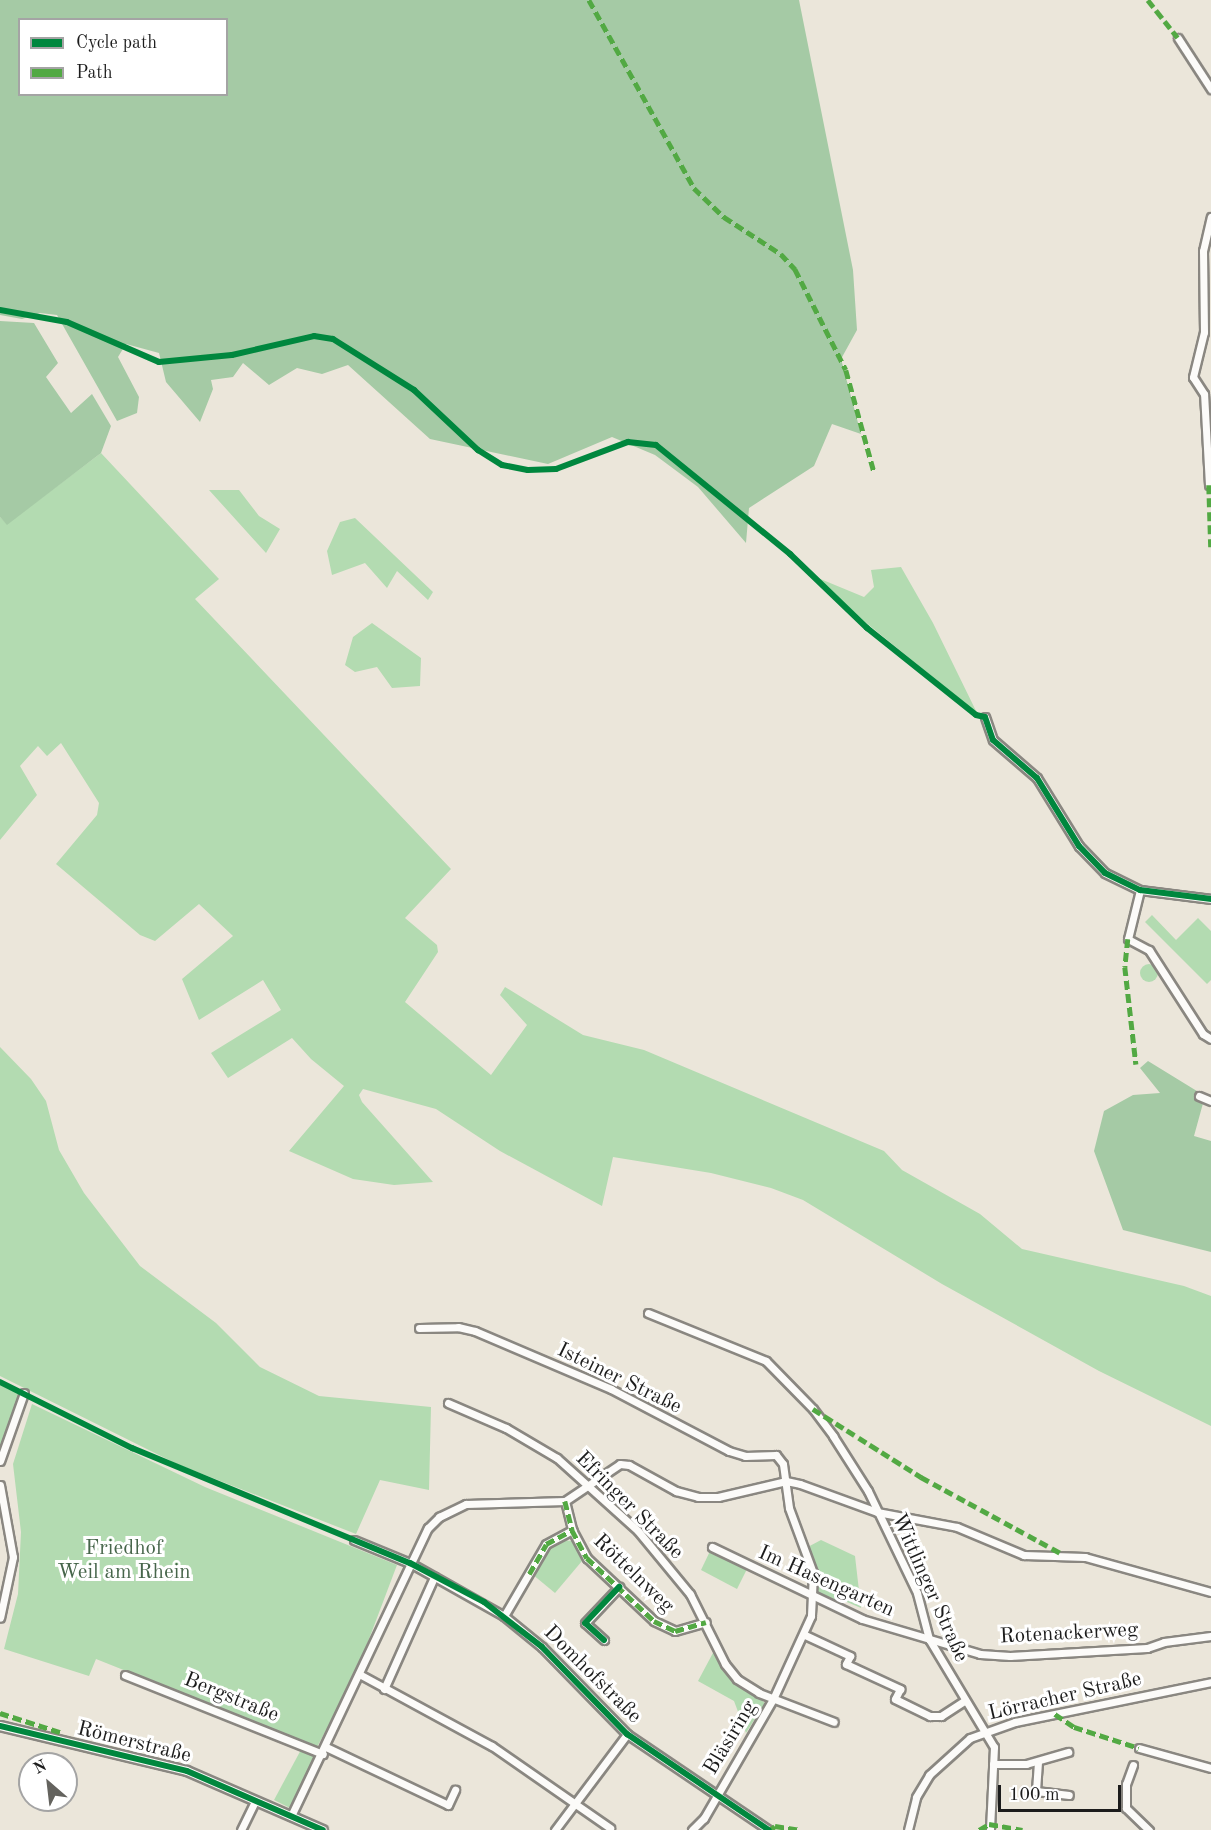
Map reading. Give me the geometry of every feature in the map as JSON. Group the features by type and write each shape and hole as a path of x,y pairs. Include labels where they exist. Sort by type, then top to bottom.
{"street":[{"path":"1178,38 1211,89"},
{"path":"1209,485 1205,402 1201,385 1193,377 1204,332 1203,251 1210,237 1211,217"},
{"path":"985,717 993,740 1045,788 1091,861 1105,873 1140,890 1211,899"},
{"path":"1140,890 1128,939 1149,950 1203,1034 1211,1039"},
{"path":"1199,1096 1211,1101"},
{"name":"Wittlinger Straße","path":"648,1313 766,1360 807,1403 833,1436 877,1512 917,1593 929,1639 964,1701 987,1731"},
{"name":"Isteiner Straße","path":"419,1328 466,1328 611,1389 729,1451 745,1456 776,1455 783,1464 786,1481"},
{"path":"0,1461 24,1393"},
{"name":"Efringer Straße","path":"448,1403 458,1404 528,1440 557,1458 589,1486 662,1558 705,1622 731,1672 749,1687 773,1699 834,1722"},
{"path":"291,1816 361,1675 410,1563 428,1528 451,1509 474,1502 565,1501 620,1464 629,1465 676,1491 698,1497 729,1495 786,1481 817,1488 877,1512 941,1522 1024,1555 1085,1557 1211,1592"},
{"path":"786,1481 792,1518 813,1573 815,1598"},
{"path":"0,1485 13,1557 0,1618"},
{"name":"Röttelnweg","path":"565,1501 572,1530 588,1558 666,1629 682,1631 705,1622"},
{"path":"504,1616 546,1544 572,1530"},
{"name":"Domhofstraße","path":"354,1540 410,1563 504,1616 542,1647 627,1734 707,1791"},
{"name":"Im Hasengarten","path":"712,1547 862,1619 929,1639"},
{"path":"384,1689 434,1577"},
{"path":"604,1640 585,1623 619,1587"},
{"name":"Bläsiring","path":"692,1830 704,1818 773,1699 805,1635 815,1598"},
{"path":"805,1635 850,1656 846,1664 900,1689 895,1699 930,1716 941,1716 964,1701"},
{"name":"Rotenackerweg","path":"929,1639 980,1654 1010,1656 1147,1648 1164,1642 1211,1636"},
{"name":"Bergstraße","path":"125,1675 325,1750 448,1804 455,1790"},
{"path":"361,1675 492,1746 572,1804 610,1828"},
{"name":"Lörracher Straße","path":"908,1830 916,1797 929,1775 956,1749 987,1731 1211,1682"},
{"name":"Römerstraße","path":"0,1726 187,1771 323,1830"},
{"path":"987,1731 994,1747 990,1830"},
{"path":"555,1830 572,1804 627,1734"},
{"path":"1139,1748 1211,1768"},
{"path":"993,1764 1038,1762 1068,1752"},
{"path":"1038,1762 1036,1791 1069,1795"},
{"path":"1133,1765 1125,1784 1126,1808 1149,1830"},
{"name":"Bläsiring","path":"707,1791 716,1794 769,1830"},
{"path":"241,1830 255,1801"}],"green space":[{"path":"0,0 799,0 853,270 857,330 841,359 861,434 832,424 814,466 749,508 746,543 698,487 655,455 612,437 548,464 430,439 348,365 322,374 297,368 269,385 243,363 233,377 211,380 213,389 200,422 166,382 159,353 126,344 118,357 139,397 137,413 117,421 57,315 40,313 22,319 0,315"},
{"path":"0,321 34,323 58,363 46,377 71,413 92,394 111,426 101,453 7,525 0,517"},
{"path":"101,453 219,579 195,599 451,869 405,918 437,945 438,952 405,1002 491,1075 527,1025 500,995 505,987 583,1035 644,1050 884,1151 902,1170 980,1214 1022,1249 1184,1286 1211,1296 1211,1426 1099,1371 942,1284 803,1200 771,1188 711,1173 613,1157 602,1206 500,1151 436,1109 363,1089 359,1095 362,1102 433,1182 394,1185 353,1179 289,1151 344,1086 311,1059 292,1038 228,1078 211,1053 281,1010 263,980 199,1020 182,979 233,936 199,904 155,941 140,935 56,864 97,815 99,803 61,743 47,756 38,746 20,766 37,795 0,840 0,517 7,524"},
{"path":"209,490 239,490 259,516 280,529 266,553"},
{"path":"355,518 433,592 428,600 397,571 387,588 365,563 332,575 327,551 340,522"},
{"path":"901,567 933,623 977,713 864,621 818,578 864,597 874,587 871,570"},
{"path":"372,623 421,658 420,686 392,688 377,667 355,672 345,665 353,637"},
{"path":"1152,915 1176,940 1198,918 1211,931 1211,980 1207,984 1145,922"},
{"path":"1149,964 1156,966 1158,973 1156,980 1149,982 1142,980 1140,973 1142,966"},
{"path":"0,1047 31,1079 46,1101 59,1150 84,1193 140,1266 216,1323 260,1367 319,1396 431,1407 429,1490 380,1480 356,1534 177,1464 0,1376"},
{"path":"1148,1061 1205,1096 1194,1136 1211,1141 1211,1252 1123,1230 1094,1151 1104,1111 1133,1095 1160,1093 1140,1068"},
{"path":"0,1382 24,1393 0,1461"},
{"name":"Friedhof Weil am Rhein","path":"32,1404 205,1487 397,1565 355,1676 317,1747 96,1659 89,1676 4,1649 18,1594 21,1532 13,1464"},
{"path":"560,1540 572,1541 582,1561 555,1593 532,1574 545,1550"},
{"path":"821,1540 855,1556 861,1608 840,1599 836,1607 815,1598 804,1549"},
{"path":"712,1547 749,1565 737,1589 701,1570"},
{"path":"714,1651 723,1671 765,1703 746,1733 734,1701 698,1681"},
{"path":"303,1746 323,1754 294,1810 274,1800"}],"marked path":[{"path":"589,0 694,188 724,217 781,254 795,269 846,370 874,472"},
{"path":"1148,0 1178,38"},
{"path":"1209,485 1211,547"},
{"path":"1128,939 1125,967 1136,1064"},
{"path":"813,1409 921,1477 1062,1554"},
{"path":"565,1501 572,1530 587,1558 654,1621 675,1631 706,1622"},
{"path":"529,1574 546,1544 572,1530"},
{"path":"0,1713 60,1732"},
{"path":"1055,1714 1074,1727 1139,1748"},
{"path":"979,1830 989,1824 1022,1830"},
{"path":"770,1830 775,1826 801,1830"}],"cycle path":[{"path":"0,310 67,322 159,362 232,355 314,336 333,339 414,390 478,450 502,465 528,470 556,469 628,442 656,445 790,554 867,628 976,715 985,717 993,740 1037,778 1079,846 1105,873 1140,890 1211,899"},
{"path":"0,1382 132,1448 410,1563 484,1602 542,1647 627,1734 769,1830"},
{"path":"604,1640 585,1623 619,1587"},
{"path":"0,1726 187,1771 323,1830"}]}
